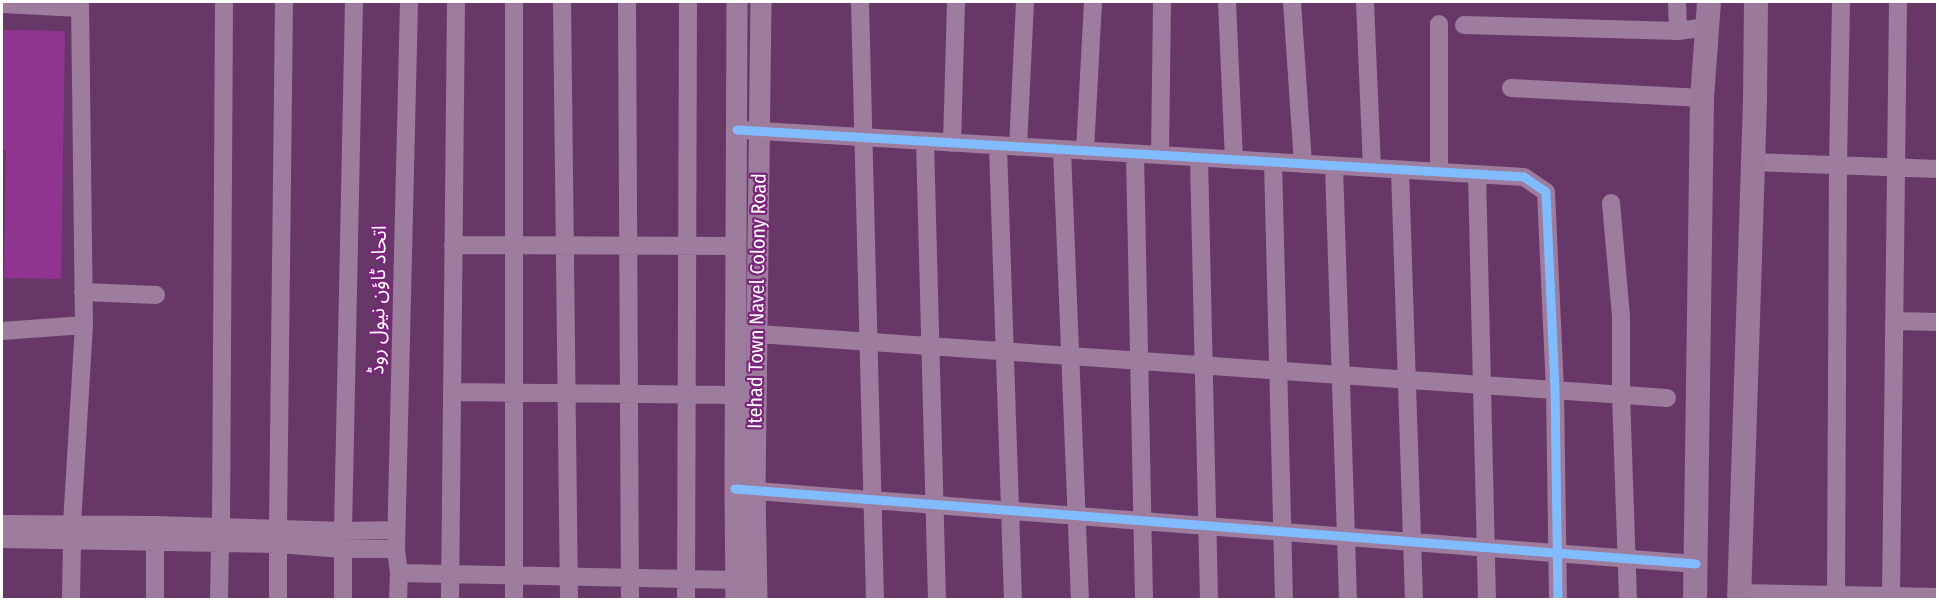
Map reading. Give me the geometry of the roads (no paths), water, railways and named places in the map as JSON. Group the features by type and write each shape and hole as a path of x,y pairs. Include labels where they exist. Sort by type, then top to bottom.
{"main road":[{"path":"1695,600 1702,98 1709,2"},
{"path":"1739,596 1754,162 1756,2"}],"street":[{"path":"219,600 224,2"},
{"path":"278,600 284,2"},
{"path":"343,600 354,2"},
{"name":"اتحاد ٹاؤن نیول روڈ","path":"398,600 399,573 396,540 409,2"},
{"path":"450,600 456,2"},
{"path":"514,2 514,600"},
{"path":"562,2 569,600"},
{"path":"627,2 630,600"},
{"path":"686,600 688,2"},
{"name":"Itehad Town Navel Colony Road","path":"737,2 736,394 757,600"},
{"name":"Itehad Town Navel Colony Road","path":"736,590 758,334 762,2"},
{"path":"860,2 875,600"},
{"path":"952,143 956,2"},
{"path":"1018,147 1025,2"},
{"path":"1085,151 1093,2"},
{"path":"1160,155 1162,2"},
{"path":"1227,2 1234,160"},
{"path":"1292,2 1303,164"},
{"path":"1365,2 1372,168"},
{"path":"1677,2 1678,31"},
{"path":"1836,595 1841,2"},
{"path":"1891,596 1898,2"},
{"path":"2,4 80,5 84,326 72,532 71,600"},
{"path":"1438,24 1439,172"},
{"path":"1464,25 1678,31 1707,27"},
{"path":"1511,88 1702,98"},
{"path":"737,130 1524,177 1546,192 1555,390 1558,600"},
{"path":"925,141 937,600"},
{"path":"998,146 1013,600"},
{"path":"1062,150 1080,600"},
{"path":"1135,154 1143,600"},
{"path":"1199,158 1209,600"},
{"path":"1273,162 1284,600"},
{"path":"1754,162 1938,169"},
{"path":"1334,166 1348,600"},
{"path":"1400,170 1414,600"},
{"path":"1477,174 1486,600"},
{"path":"1611,203 1621,316 1621,394 1628,600"},
{"path":"453,245 737,246"},
{"path":"83,292 156,295"},
{"path":"1894,321 1938,322"},
{"path":"2,331 84,326"},
{"path":"736,332 1667,398"},
{"path":"452,392 736,394"},
{"path":"745,490 1696,564"},
{"path":"2,524 155,542 221,536"},
{"path":"2,539 72,532 396,540"},
{"path":"155,542 155,600"},
{"path":"399,573 686,580 736,590"},
{"path":"1739,596 1938,597"}]}
